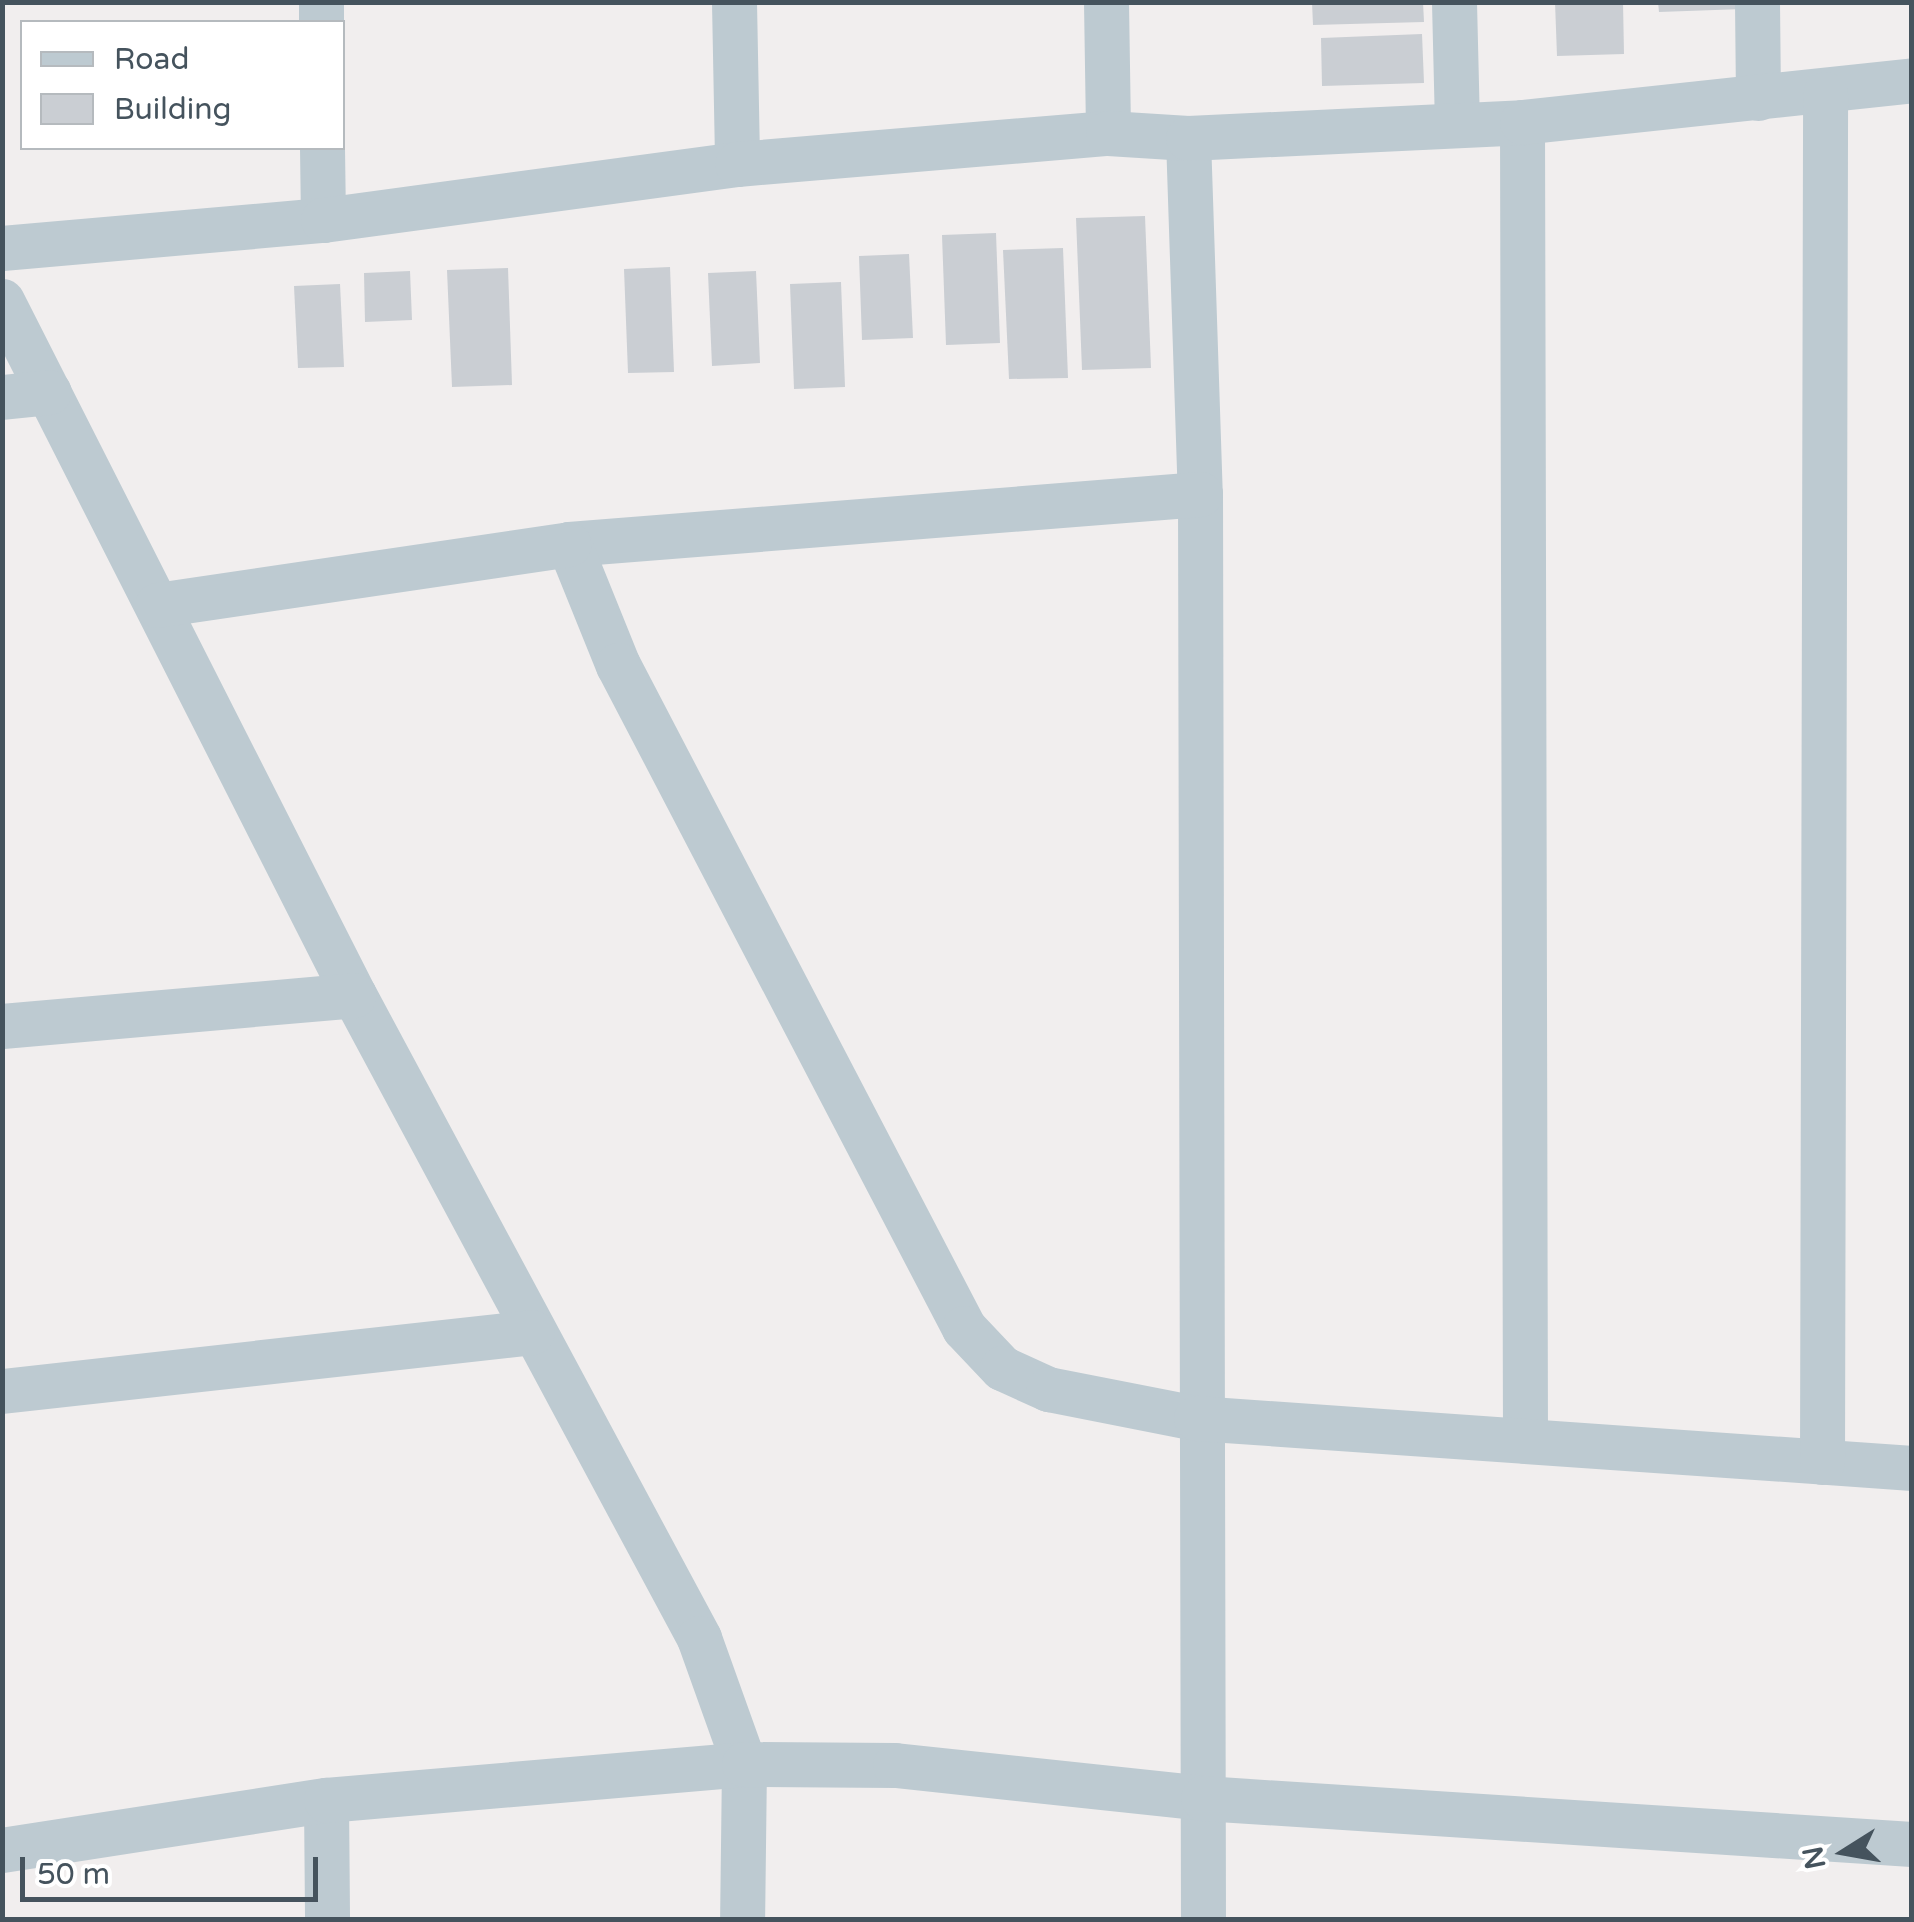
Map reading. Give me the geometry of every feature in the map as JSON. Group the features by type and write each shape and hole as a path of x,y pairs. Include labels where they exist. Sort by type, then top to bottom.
{"street":[{"path":"734,2 737,164"},
{"path":"1106,2 1108,134"},
{"path":"1454,2 1458,122"},
{"path":"1757,2 1758,98"},
{"path":"2,248 323,220 737,164 1108,134 1188,138 1458,122 1522,122 1826,94 1912,80"},
{"path":"1822,1462 1826,94"},
{"path":"1522,122 1525,1441"},
{"path":"1188,138 1200,494 1196,1418 1202,1920"},
{"path":"322,150 323,220"},
{"path":"2,300 354,994 699,1638 744,1764 742,1920"},
{"path":"2,398 49,392"},
{"path":"157,604 568,544 1200,494"},
{"path":"568,544 618,666 964,1328 1002,1368 1048,1390 1196,1418 1912,1468"},
{"path":"2,1026 354,994"},
{"path":"2,1391 532,1332"},
{"path":"2,1850 326,1800 744,1764 895,1765 1203,1798 1912,1844"},
{"path":"326,1800 327,1920"}],"building":[{"path":"1312,2 1423,2 1424,22 1313,25"},
{"path":"1555,2 1623,2 1624,54 1557,56"},
{"path":"1658,2 1743,2 1743,9 1659,12"},
{"path":"1422,34 1424,83 1322,86 1321,38"},
{"path":"1145,216 1151,368 1082,370 1076,218"},
{"path":"996,233 1000,343 946,345 942,235"},
{"path":"1063,248 1068,378 1009,379 1003,250"},
{"path":"909,254 913,338 862,340 859,256"},
{"path":"670,267 674,372 628,373 624,269"},
{"path":"508,268 512,385 452,387 447,270"},
{"path":"410,271 412,320 365,322 364,273"},
{"path":"756,271 760,363 712,366 708,273"},
{"path":"841,282 845,387 794,389 790,284"},
{"path":"340,284 344,367 298,368 294,286"}]}
